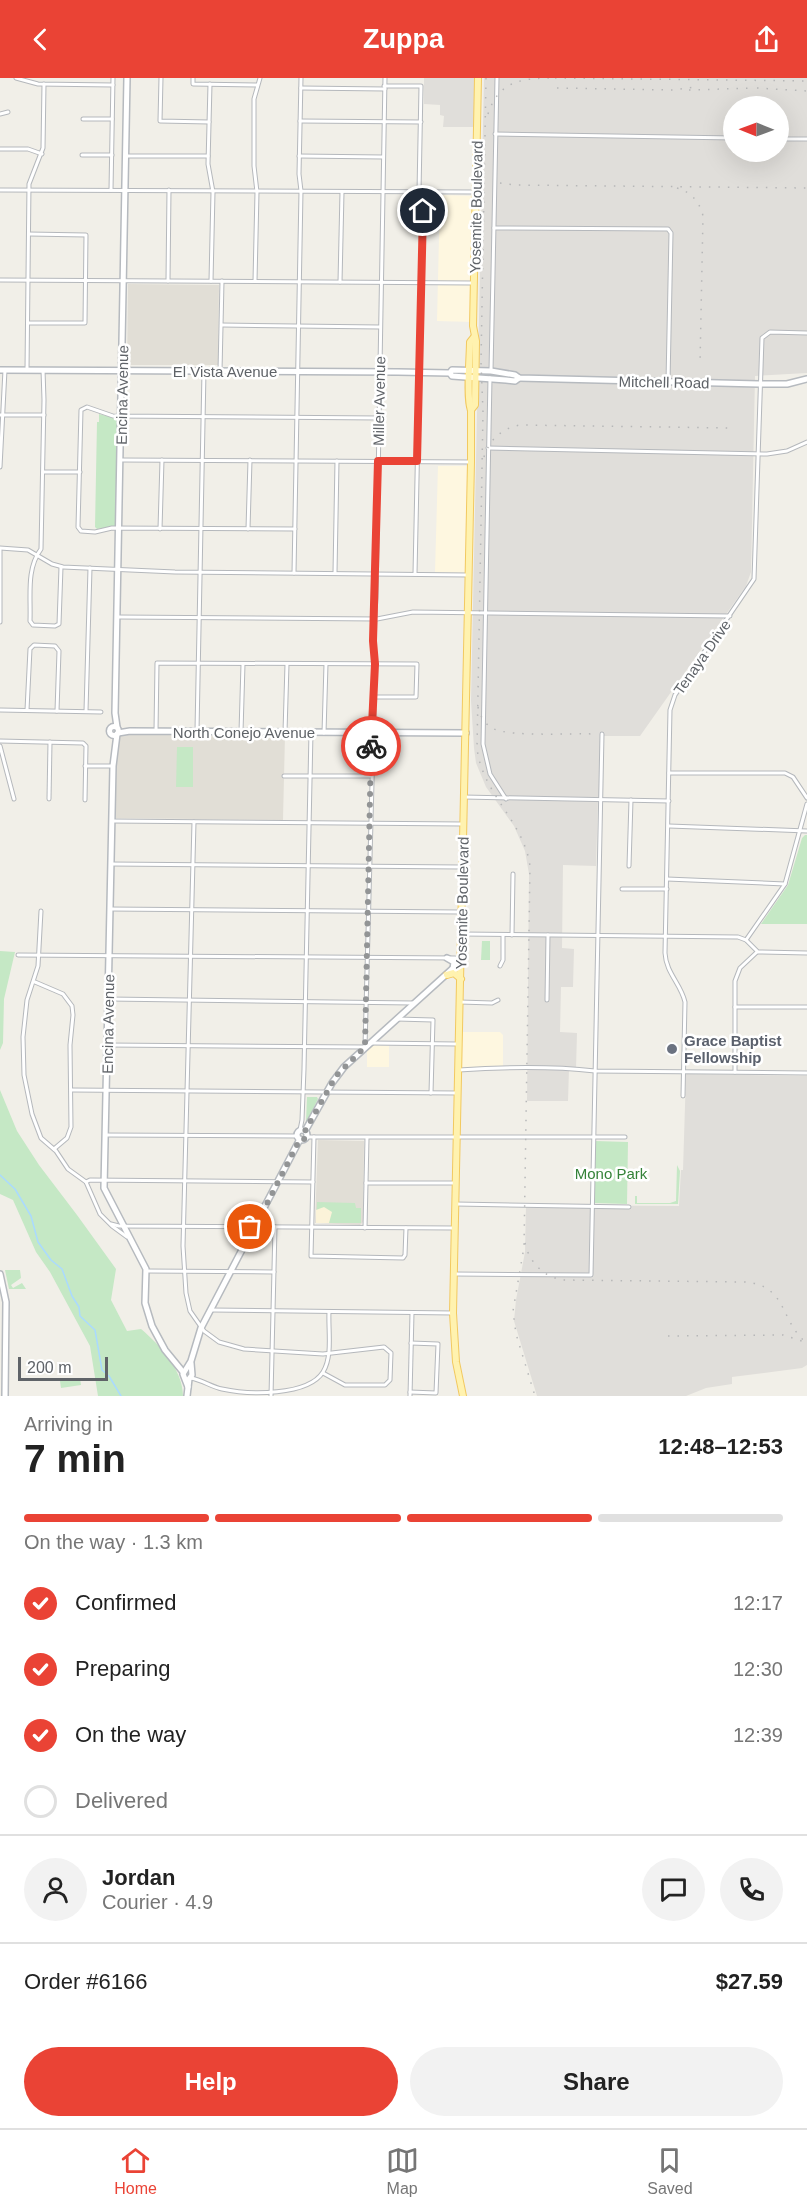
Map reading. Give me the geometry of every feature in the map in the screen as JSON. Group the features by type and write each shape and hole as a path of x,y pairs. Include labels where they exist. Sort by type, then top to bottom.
{"main road":[{"name":"Yosemite Boulevard","path":"463,1396 456,1362 453,1313 471,410 475,405 473,373 476,341 474,337 474,283 478,78"},
{"path":"447,975 454,973 461,979"}],"street":[{"path":"16,78 44,84 113,85"},
{"path":"111,190 113,78"},
{"name":"Encina Avenue","path":"127,78 116,731 105,1181 106,1192 146,1271"},
{"path":"161,78 160,121 209,122"},
{"path":"193,78 193,84 257,85"},
{"path":"225,78 225,84"},
{"path":"255,282 257,192 254,166 254,99 260,78"},
{"path":"294,573 300,282 301,78"},
{"name":"Miller Avenue","path":"367,1045 370,776 375,664 373,641 385,78"},
{"path":"491,371 497,78"},
{"path":"27,370 29,190 32,174 42,154 44,84"},
{"path":"210,84 208,156 213,192 211,281"},
{"path":"301,88 421,86 415,574"},
{"path":"0,114 8,112"},
{"path":"82,119 112,119"},
{"path":"300,121 421,122"},
{"path":"495,134 723,138"},
{"path":"789,139 807,139"},
{"path":"0,149 28,149 42,154"},
{"path":"82,155 111,155"},
{"path":"125,156 208,156"},
{"path":"299,156 383,157"},
{"path":"0,190 476,192"},
{"path":"168,281 169,190"},
{"path":"340,282 342,192"},
{"path":"494,228 668,230 671,233 668,382"},
{"path":"28,323 85,323 86,281 86,235 29,234"},
{"path":"0,280 474,283"},
{"path":"220,371 222,281"},
{"path":"222,325 380,327"},
{"name":"Tenaya Drive","path":"683,1096 685,1002 681,989 667,965 666,935 671,704 752,584 755,573 761,341 770,332 807,333"},
{"path":"0,467 2,370"},
{"name":"El Vista Avenue","path":"2,370 450,372 452,370 473,373"},
{"path":"43,370 41,549 31,570 32,624 55,626 59,624 61,567"},
{"path":"196,732 204,460 204,371"},
{"name":"Mitchell Road","path":"473,373 491,371 515,375 519,378 759,384 787,384 807,379"},
{"name":"Mitchell Road","path":"473,373 515,381 519,378"},
{"path":"490,378 484,752 490,774 506,799"},
{"path":"295,529 119,528 83,532 78,527 80,411 87,407 106,414 121,416 379,418"},
{"path":"2,415 44,415"},
{"path":"489,448 757,453 780,452 807,442"},
{"path":"121,460 471,462"},
{"path":"160,528 162,460"},
{"path":"249,529 250,460"},
{"path":"335,573 337,461"},
{"path":"43,472 80,472"},
{"path":"0,622 0,548 22,548 61,567 201,572 468,575"},
{"path":"86,711 90,568"},
{"path":"117,617 374,619 413,612 730,616"},
{"path":"27,710 30,649 34,645 55,646 59,651 57,711"},
{"path":"156,731 157,663 417,664 416,697 374,697"},
{"path":"241,732 243,664"},
{"path":"285,732 287,664"},
{"path":"324,732 326,664"},
{"path":"0,710 100,712"},
{"name":"North Conejo Avenue","path":"116,731 465,734"},
{"path":"302,1135 311,732"},
{"path":"455,1274 591,1275 602,734"},
{"path":"49,799 50,742"},
{"path":"14,799 0,743 84,744 85,800"},
{"path":"86,766 114,766"},
{"path":"669,772 786,773 794,778 807,798"},
{"path":"284,776 370,776"},
{"path":"464,797 669,801"},
{"path":"629,866 631,800"},
{"path":"746,940 785,884 807,804"},
{"path":"112,821 463,824"},
{"path":"194,822 184,1226 188,1305 201,1328 213,1339 230,1347 272,1352 328,1353 386,1348 391,1353 390,1380 385,1385 348,1386 323,1373"},
{"path":"669,826 807,831"},
{"path":"111,864 463,867"},
{"path":"512,935 513,874"},
{"path":"667,879 785,884"},
{"path":"622,889 667,889"},
{"path":"111,909 462,912"},
{"path":"41,911 40,955 24,1019 24,1075 29,1103 37,1131 66,1166 86,1182 97,1210 130,1239"},
{"path":"462,934 738,937 746,940 757,952"},
{"path":"547,1000 548,934"},
{"path":"500,966 503,959 503,935"},
{"path":"735,1072 736,976 740,968 757,952 807,953"},
{"path":"18,955 455,958 461,961 344,1067 326,1093 201,1328 188,1374 187,1396"},
{"path":"447,958 454,962 453,969"},
{"path":"34,982 63,994 72,1006 71,1130 67,1138 54,1149"},
{"path":"108,999 414,1003"},
{"path":"460,1002 492,1003 498,1000"},
{"path":"735,1007 807,1007"},
{"path":"397,1019 433,1020 431,1093"},
{"path":"108,1045 459,1044"},
{"path":"459,1070 516,1068 807,1073"},
{"path":"72,1090 458,1093"},
{"path":"105,1135 302,1135 367,1138 625,1137"},
{"path":"314,1137 312,1257 405,1257 406,1228"},
{"path":"365,1228 367,1138"},
{"path":"86,1182 313,1182"},
{"path":"366,1183 456,1184"},
{"path":"456,1204 629,1207"},
{"path":"111,1224 123,1226 456,1228"},
{"path":"271,1394 275,1227"},
{"path":"274,1272 146,1271 144,1293 149,1318 159,1342 188,1374 198,1379 219,1388 271,1394 305,1388 323,1373 328,1353 329,1312"},
{"path":"0,1274 6,1302 5,1396"},
{"path":"211,1310 453,1313"},
{"path":"411,1343 438,1344 436,1393 410,1394 411,1343 412,1313"}],"shaded area":[{"path":"424,78 476,78 474,127 443,127 444,116 440,115 440,105 424,104"},
{"path":"484,78 807,78 807,373 755,376 751,572 746,586 640,736 604,736 602,799 598,799 596,866 563,865 562,948 574,949 573,987 561,987 560,1032 577,1033 576,1069 569,1069 568,1101 527,1101 529,874 525,851 514,826 486,787 476,763 471,701"},
{"path":"440,195 474,196 472,322 437,321"},
{"path":"128,284 219,285 218,365 127,365"},
{"path":"438,466 469,466 466,573 435,572"},
{"path":"120,734 285,735 283,820 116,818 116,748"},
{"path":"462,1032 500,1032 503,1035 503,1067 462,1068"},
{"path":"370,1045 389,1046 389,1067 367,1067 367,1047"},
{"path":"686,1074 807,1076 807,1365 802,1368 732,1377 732,1384 706,1388 686,1396 537,1396 514,1321 525,1252 526,1205 679,1206 681,1170 683,1170"},
{"path":"318,1140 364,1141 363,1222 360,1225 315,1223"}],"green space":[{"path":"99,414 119,419 116,526 97,529 95,527"},
{"path":"177,747 193,747 193,787 176,787"},
{"path":"807,835 807,924 761,924 788,885 802,838"},
{"path":"482,941 490,941 490,960 481,960"},
{"path":"0,951 15,952 4,999 3,1043 0,1050"},
{"path":"0,1090 17,1131 39,1165 116,1269 111,1300 127,1331 141,1329 163,1350 179,1377 183,1396 98,1396 90,1346 50,1272 36,1252 13,1200 0,1194"},
{"path":"307,1097 318,1099 306,1123"},
{"name":"Mono Park","path":"595,1141 628,1142 627,1204 594,1203"},
{"path":"677,1165 680,1171 678,1204 635,1204 635,1196 637,1196 637,1203 676,1201"},
{"path":"317,1202 355,1203 356,1208 361,1208 361,1223 316,1223"},
{"path":"5,1270 20,1270 21,1278 11,1285 13,1288 22,1283 26,1289 9,1289"},
{"path":"80,1378 81,1385 61,1388 60,1381"}],"sand":[{"path":"324,1207 332,1212 329,1223 316,1223 316,1210"}],"waterway":[{"path":"0,1175 15,1189 31,1216 38,1242 51,1260 62,1269 72,1296 79,1307 80,1316 95,1330 102,1370 109,1376 121,1396"}],"railway":[{"path":"486,78 477,748 480,764 487,780 520,835 530,866 524,1247 513,1311 516,1334 535,1396"},
{"path":"555,78 807,81"},
{"path":"488,114 493,102 506,87 524,80 557,78"},
{"path":"557,88 673,90 696,87"},
{"path":"689,90 755,88"},
{"path":"757,88 807,91"},
{"path":"500,183 807,188"},
{"path":"677,188 694,198 703,216 700,364"},
{"path":"484,457 489,445 497,436 507,429 520,425 733,428"},
{"path":"478,707 482,717 494,729 528,734 594,734"},
{"path":"525,1243 533,1262 543,1272 562,1280 745,1282 759,1285 776,1297 798,1335 807,1343"},
{"path":"668,1336 783,1335 805,1342"}],"way so far":[{"path":"250,1227 255,1227 300,1139 307,1137 305,1131 332,1083 344,1067 365,1047 371,746"}],"place":[{"name":"Grace Baptist Fellowship","path":"672,1049"}],"route":[{"path":"371,746 374,709 373,641 378,461 417,461 423,211"}]}
